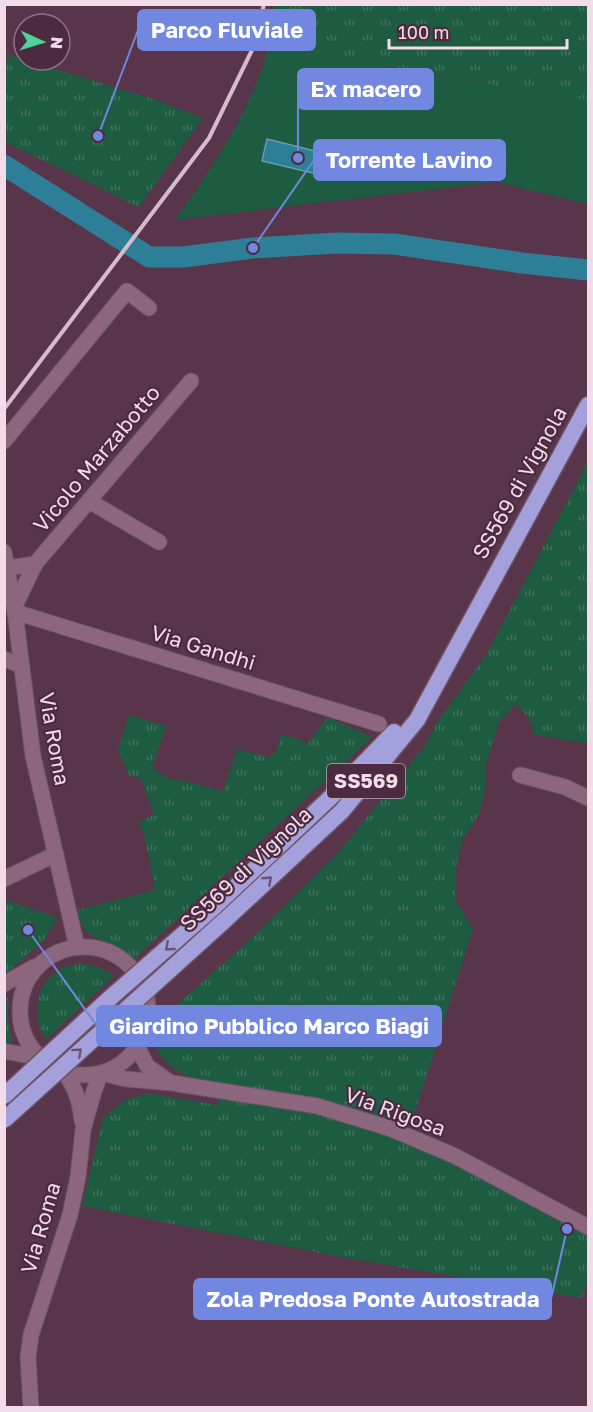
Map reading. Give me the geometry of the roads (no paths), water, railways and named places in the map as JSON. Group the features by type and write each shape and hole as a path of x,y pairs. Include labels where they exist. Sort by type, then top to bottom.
{"highway":[{"name":"SS569 di Vignola","path":"4,1120 342,811 417,720 588,405"},
{"name":"SS569 di Vignola","path":"4,1096 109,999 213,908 330,798 400,726 474,614"}],"street":[{"path":"4,441 127,291 149,308"},
{"name":"Vicolo Marzabotto","path":"14,610 35,564 191,381"},
{"path":"89,501 159,542"},
{"name":"Via Roma","path":"4,552 33,756 77,947"},
{"name":"Vicolo Marzabotto","path":"8,568 35,564"},
{"name":"Via Gandhi","path":"14,610 379,724"},
{"path":"4,659 20,665"},
{"path":"520,775 565,787 588,798"},
{"path":"565,787 588,784"},
{"path":"4,879 56,854"},
{"path":"4,984 58,952 77,947 90,947 109,952 129,965 143,987 148,1013 146,1026 137,1046 118,1065 101,1073 78,1075 51,1066 31,1047 24,1035 20,1005 27,980 42,963"},
{"name":"Via Rigosa","path":"137,1046 147,1066 172,1083"},
{"path":"4,1051 40,1058"},
{"name":"Via Roma","path":"31,1407 28,1357 31,1335 70,1215 78,1177 82,1130 81,1104 76,1088 65,1072"},
{"name":"Via Roma","path":"82,1130 101,1073"},
{"name":"Via Rigosa","path":"101,1073 126,1079 172,1083 317,1106 389,1128 455,1156 588,1227"}],"water":[{"path":"267,139 335,156 330,177 262,161"}],"waterway":[{"path":"4,165 149,257 183,257 253,248 337,243 394,244 522,263 588,270"}],"railway":[{"path":"4,409 209,138 254,46 264,4"}],"place":[{"name":"Parco Fluviale","path":"98,136"},
{"name":"Ex macero","path":"298,158"},
{"name":"Torrente Lavino","path":"253,248"},
{"name":"Giardino Pubblico Marco Biagi","path":"28,930"},
{"name":"Zola Predosa Ponte Autostrada","path":"567,1229"}]}
